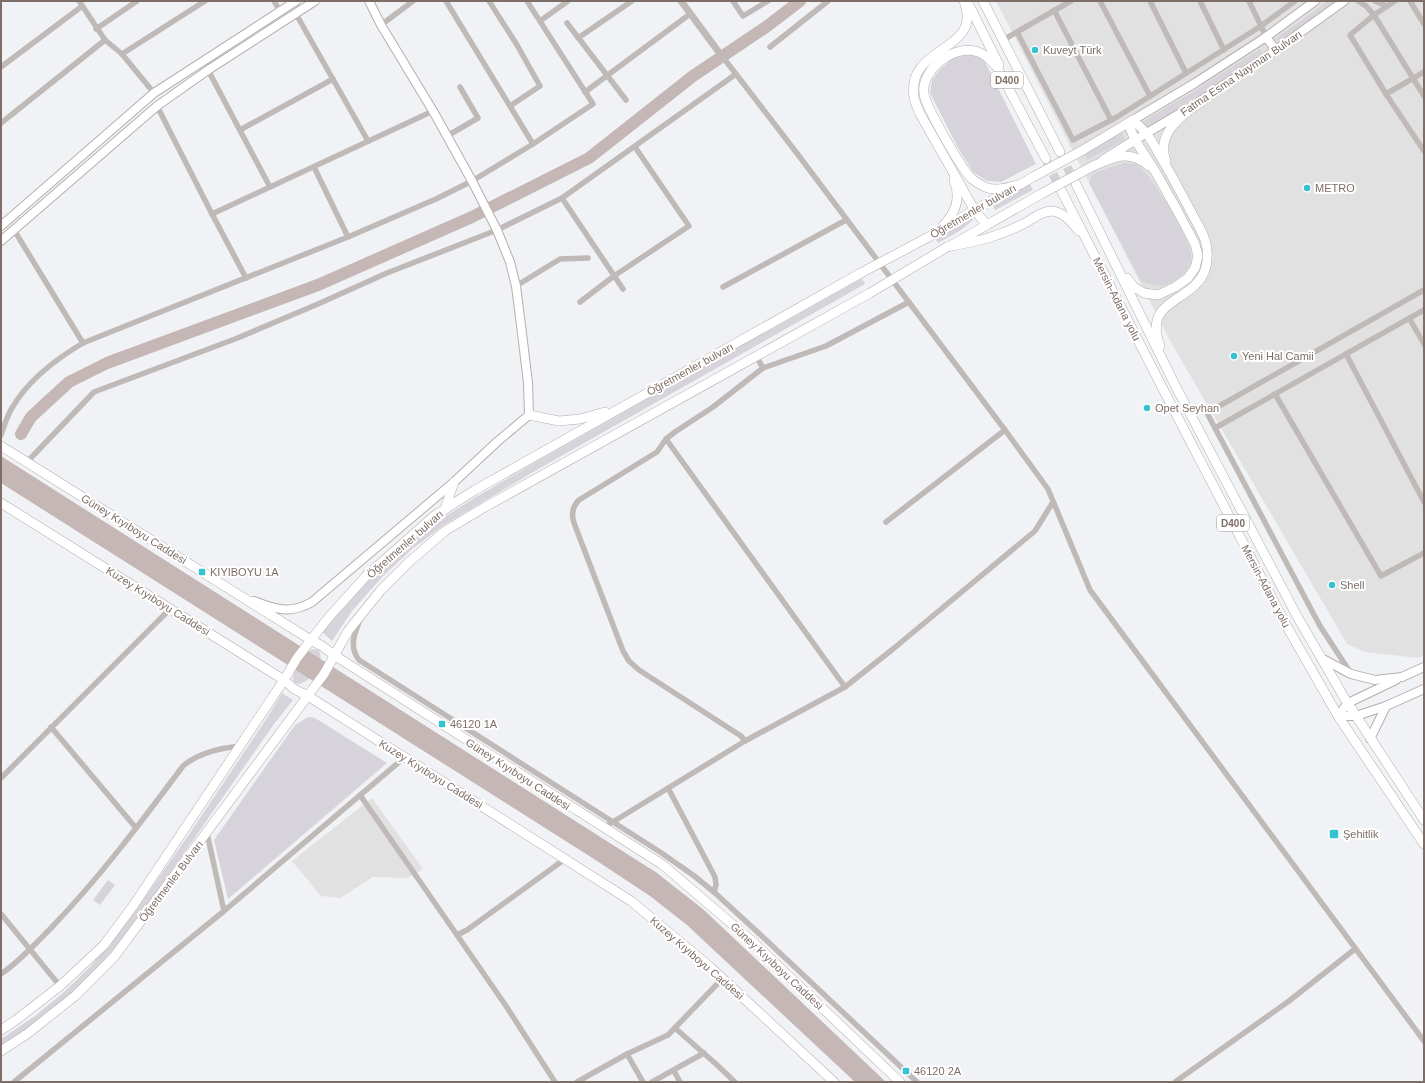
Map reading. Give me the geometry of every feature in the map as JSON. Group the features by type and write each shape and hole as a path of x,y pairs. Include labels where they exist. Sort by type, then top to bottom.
{"main road":[{"path":"1,226 154,93 296,1"},
{"path":"1,241 157,106 208,70 315,1"},
{"path":"369,1 381,25 433,111 473,184 495,227 510,262 516,286 528,383 529,415"},
{"path":"964,1 966,20 964,31 957,39 925,61 918,71 914,83 914,98 919,112 975,211 987,225"},
{"name":"D400","path":"967,1 1046,159 997,67 988,57 978,51 965,50 954,53 939,62 931,70 925,81 924,94 929,110 962,166 972,178 986,188 1003,189 1021,184"},
{"name":"D400","path":"983,1 1060,152"},
{"name":"Fatma Esma Nayman Bulvarı","path":"1131,122 1266,37 1315,1"},
{"name":"Fatma Esma Nayman Bulvarı","path":"1135,140 1204,99 1344,1"},
{"path":"1266,37 1276,50"},
{"path":"1174,179 1164,155 1164,141 1169,129 1181,117 1204,99"},
{"path":"1131,122 1147,134 1174,179 1205,240 1208,254 1206,268 1202,277 1194,287 1166,306 1159,314 1157,338 1175,385"},
{"path":"1094,221 1125,276 1134,287 1144,293 1158,295 1175,287 1188,278 1195,268 1198,256 1195,244 1155,171 1135,140 1131,122"},
{"name":"Öğretmenler bulvarı","path":"290,671 297,658 329,617 366,576 428,521 445,509 475,490 620,408 936,233 1131,122"},
{"name":"Öğretmenler bulvarı","path":"315,686 348,631 381,590 408,563 445,531 485,507 870,293 947,247 1093,166 1135,140"},
{"path":"1093,166 1117,156 1130,156 1142,160 1155,171"},
{"path":"936,233 948,220 957,204 957,188 948,164"},
{"name":"Mersin-Adana yolu","path":"1076,184 1175,385 1298,618 1370,739 1424,820"},
{"name":"Mersin-Adana yolu","path":"1062,190 1164,391 1286,625 1338,716 1424,844"},
{"path":"947,247 995,237 1012,230 1040,214 1053,211 1062,214 1070,221 1082,236 1098,262"},
{"path":"529,415 558,421 580,419 620,408"},
{"path":"238,595 271,608 293,610 312,602 454,482 498,441 529,415"},
{"name":"Güney Kıyıboyu Caddesi","path":"1,446 238,595 309,643 322,646 332,658 663,865 753,942 900,1082"},
{"path":"445,509 454,482"},
{"name":"Kuzey Kıyıboyu Caddesi","path":"1,503 284,680 294,689 308,696 405,757 631,901 709,966 834,1082"},
{"path":"1321,658 1351,674 1375,680 1402,677"},
{"path":"1338,716 1348,703 1424,667"},
{"name":"Öğretmenler Bulvarı","path":"1,1030 60,986 104,945 133,906 290,671"},
{"name":"Öğretmenler Bulvarı","path":"1,1051 27,1034 75,996 114,957 315,686"},
{"path":"1338,716 1356,716 1386,706 1424,689"},
{"path":"1370,739 1386,706"}],"street":[{"path":"78,1 105,40 122,54 154,93"},
{"path":"96,29 137,1"},
{"path":"122,54 205,1"},
{"path":"274,1 280,12"},
{"path":"381,25 413,1"},
{"path":"446,1 533,144"},
{"path":"489,1 540,86 510,106"},
{"path":"1,434 11,409 29,386 60,358 83,343 348,237 473,184 593,104 527,1"},
{"path":"540,21 568,1"},
{"path":"578,38 632,1"},
{"path":"681,1 909,302 1048,489 1090,590 1424,1041"},
{"path":"733,1 743,16 768,1"},
{"path":"770,47 828,1"},
{"path":"1003,40 1071,1"},
{"path":"1100,1 1150,96"},
{"path":"1150,1 1186,73"},
{"path":"1200,1 1224,50"},
{"path":"1249,1 1266,37"},
{"path":"1017,32 1073,140 1111,120 1224,50 1261,26 1295,1"},
{"path":"1358,1 1366,6 1374,15 1424,96"},
{"path":"1375,1 1387,6"},
{"path":"1395,1 1374,15 1350,35 1386,94 1424,151"},
{"path":"1410,1 1424,24"},
{"path":"1,67 81,7"},
{"path":"1054,10 1111,120"},
{"path":"296,14 368,141"},
{"path":"585,92 690,14"},
{"path":"567,23 626,100"},
{"path":"1,123 105,40"},
{"path":"208,70 270,187"},
{"path":"1386,94 1424,72"},
{"path":"27,462 94,392 235,339 562,198 736,74"},
{"path":"240,130 333,79"},
{"path":"447,136 478,118 460,87"},
{"path":"157,106 246,278"},
{"path":"212,214 433,111"},
{"path":"580,302 614,276 689,226 635,147"},
{"path":"314,167 348,237"},
{"path":"562,198 623,289"},
{"path":"723,287 846,220"},
{"path":"14,230 83,343"},
{"path":"516,286 560,259 588,258"},
{"path":"1351,674 1320,626 1207,413 1424,290"},
{"path":"745,741 741,736 639,670 629,661 623,651 572,517 573,507 579,500 657,452 666,439 712,407 762,368 826,346 909,302"},
{"path":"1215,428 1424,310"},
{"path":"1409,318 1424,344"},
{"path":"1346,354 1424,502"},
{"path":"756,356 762,368"},
{"path":"1274,394 1381,576 1424,553"},
{"path":"886,522 1005,430"},
{"path":"666,439 845,687"},
{"path":"603,828 745,741 845,687 1035,532 1053,502"},
{"path":"1,778 170,608"},
{"path":"364,611 355,633 352,647 354,654 359,660 660,852 693,875 714,892 765,939 917,1082"},
{"path":"51,728 136,828"},
{"path":"1,974 30,950 77,901 186,764 202,755 240,746"},
{"path":"14,1082 224,911 405,757"},
{"path":"668,788 715,877 716,885 714,892"},
{"path":"360,795 506,1006 555,1082"},
{"path":"207,833 224,911"},
{"path":"457,935 467,930 565,859"},
{"path":"1,914 60,986"},
{"path":"1175,1082 1289,1001 1356,949"},
{"path":"577,1082 627,1054 668,1035 722,979"},
{"path":"675,1028 735,1082"},
{"path":"652,1082 704,1053"},
{"path":"627,1054 643,1082"},
{"path":"674,1070 680,1082"}],"shaded area":[{"path":"996,1 1424,1 1424,655 1418,658 1365,652 1347,644 1169,339"},
{"path":"1328,1 1336,1 1278,42 1275,39"},
{"path":"1260,49 1262,53 1189,103 1146,129 1142,122"},
{"path":"970,53 984,60 1036,164 1001,182 987,181 973,172 957,146 930,93 932,80 939,70 953,58"},
{"path":"1122,133 1125,140 1087,160 1084,153"},
{"path":"1124,163 1136,164 1149,177 1176,218 1188,243 1191,253 1189,267 1181,277 1167,284 1159,286 1141,281 1089,183 1092,175"},
{"path":"1030,184 1033,190 995,210 992,204"},
{"path":"970,216 973,220 961,230 938,243 935,237"},
{"path":"862,278 865,284 540,468 444,525 412,549 383,576 352,611 332,641 322,632 378,571 409,543 441,519 538,461"},
{"path":"1,456 657,873 704,910 886,1082 855,1082 687,925 650,896 1,483"},
{"path":"314,649 319,650 320,660 318,669 305,682 299,684 294,682 293,676 298,662 306,653"},
{"path":"282,693 293,700 274,724 136,922 112,952 77,988 51,1011 1,1047 1,1039 35,1016 64,992 90,967 131,917 188,836"},
{"path":"308,717 315,718 387,763 228,899 214,840 295,725"},
{"path":"372,798 423,869 407,878 373,877 340,898 321,896 292,861"},
{"path":"108,880 115,885 100,905 93,900"}],"waterway":[{"path":"21,434 31,417 69,382 107,363 318,285 472,217 589,158 693,76 766,27 800,1"}],"tunnel":[{"path":"1061,155 1075,183"},
{"path":"1047,162 1061,190"}],"place":[{"name":"Kuveyt Türk","path":"1035,50"},
{"name":"METRO","path":"1307,188"},
{"name":"Yeni Hal Camii","path":"1234,356"},
{"name":"Opet Seyhan","path":"1147,408"},
{"name":"KIYIBOYU 1A","path":"202,572"},
{"name":"Shell","path":"1332,585"},
{"name":"46120 1A","path":"442,724"},
{"name":"Şehitlik","path":"1334,834"},
{"name":"46120 2A","path":"906,1071"}]}
